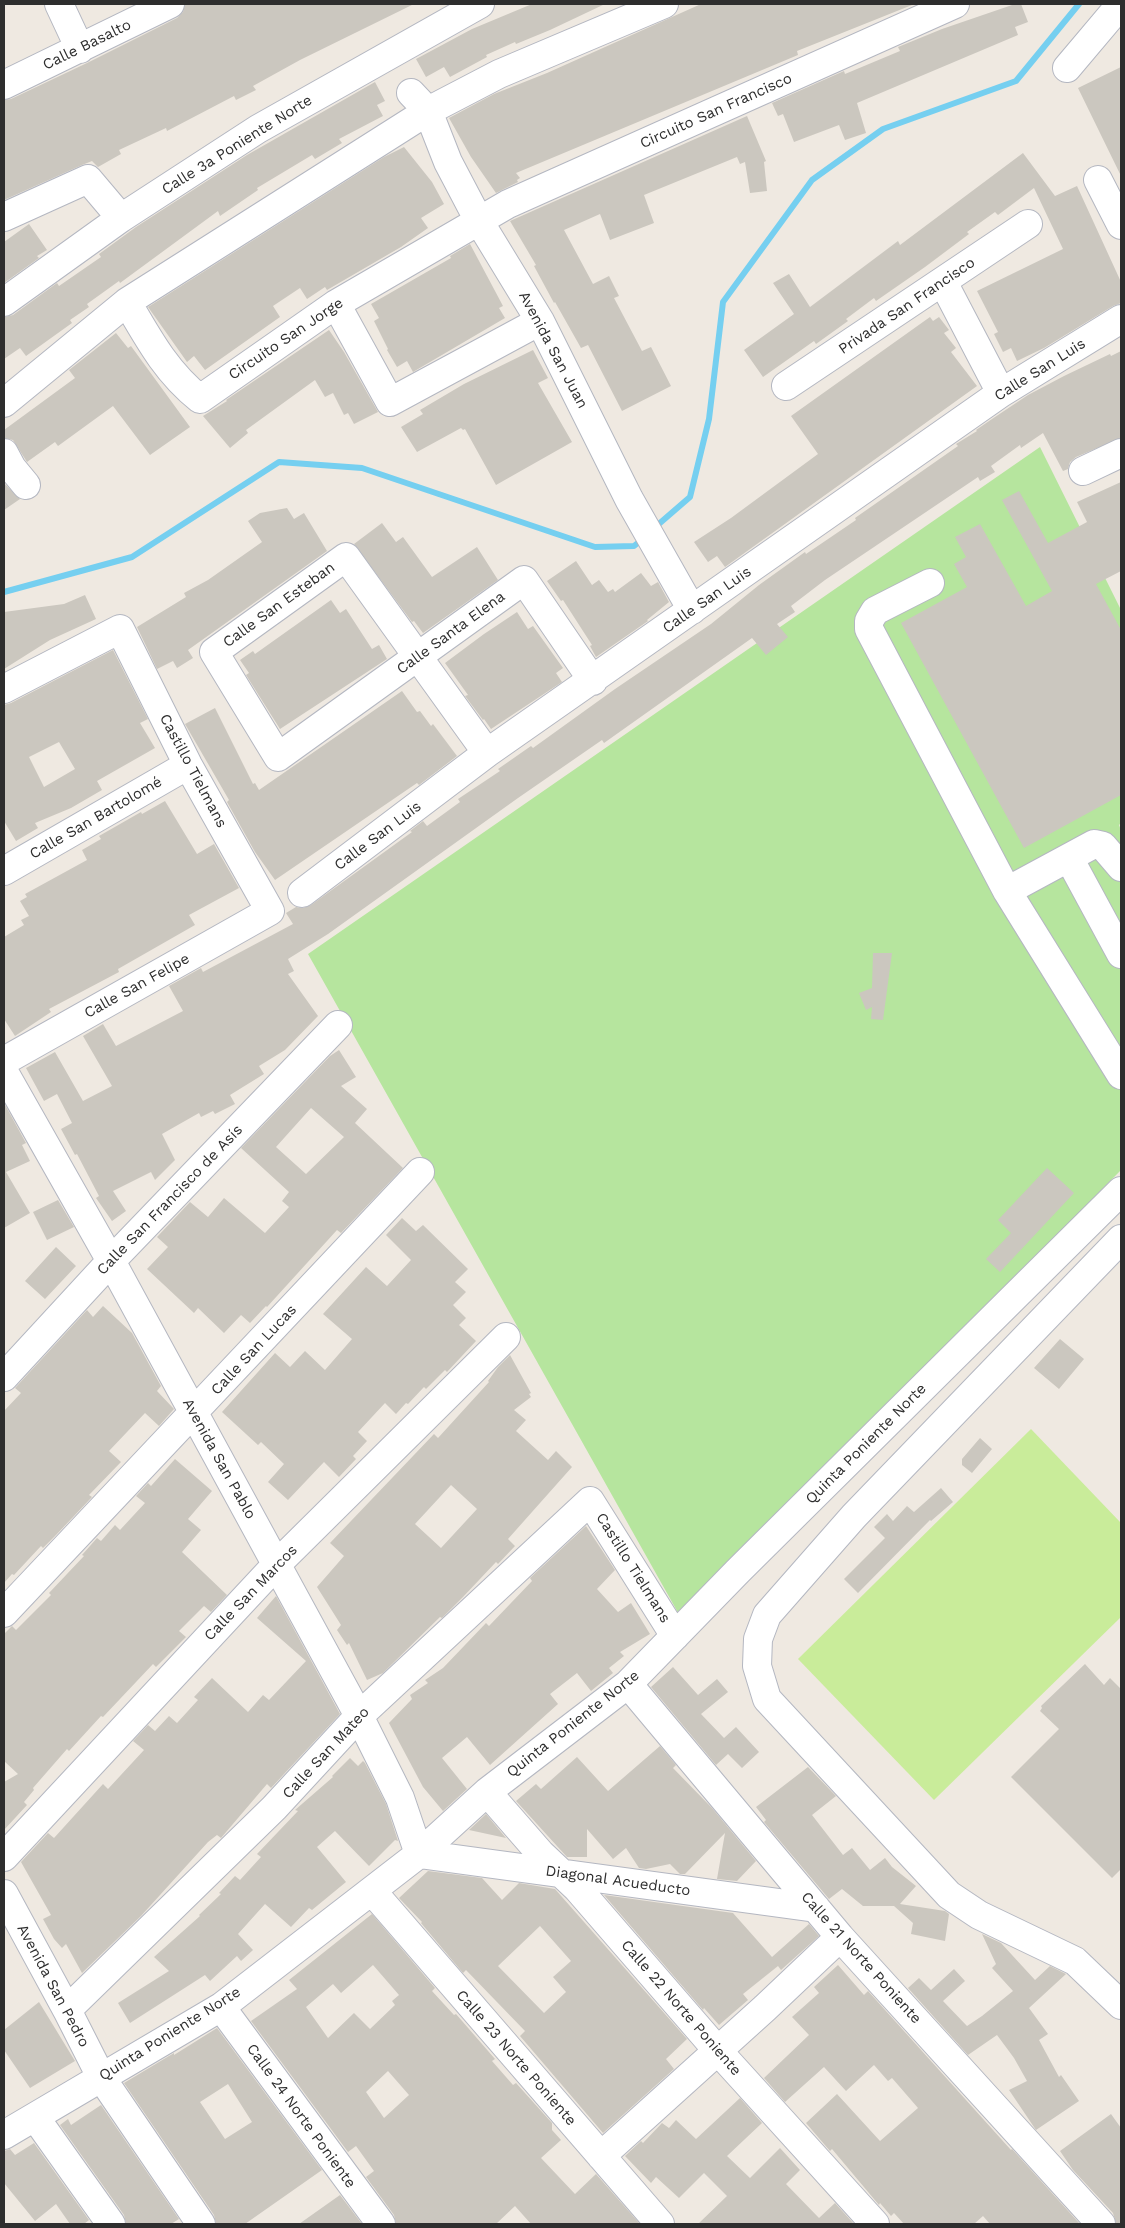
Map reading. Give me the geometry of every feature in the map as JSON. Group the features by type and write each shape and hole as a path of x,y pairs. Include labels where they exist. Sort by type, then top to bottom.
{"street":[{"path":"59,4 80,49"},
{"name":"Calle Basalto","path":"4,85 170,4"},
{"name":"Calle 3a Poniente Norte","path":"4,302 121,218 258,129 480,4"},
{"path":"4,403 127,302 420,102 499,74 664,4"},
{"name":"Circuito San Francisco","path":"479,221 508,204 954,4"},
{"path":"1067,68 1121,4"},
{"name":"Avenida San Juan","path":"420,102 448,162 479,221 540,321 630,499 692,610"},
{"path":"4,218 88,179 121,218"},
{"path":"1098,180 1121,225"},
{"name":"Circuito San Jorge","path":"127,302 152,344 180,383 200,399 336,304 479,221"},
{"name":"Privada San Francisco","path":"786,386 1028,224"},
{"path":"943,282 1001,393"},
{"path":"336,304 390,402 540,321"},
{"name":"Calle San Luis","path":"302,893 487,753 593,681 1001,393 1121,319"},
{"path":"4,453 12,468 26,485"},
{"path":"1083,471 1121,453"},
{"name":"Calle San Esteban","path":"278,757 214,652 346,558 487,753"},
{"name":"Calle Santa Elena","path":"278,757 524,580 593,681"},
{"path":"930,583 875,611 869,621 868,629 1007,890 1114,1044 1121,1075"},
{"name":"Castillo Tielmans","path":"4,689 120,629 188,765 270,911"},
{"name":"Calle San Bartolomé","path":"4,871 188,765"},
{"path":"1007,890 1094,844 1103,846 1121,866"},
{"path":"1069,858 1121,954"},
{"name":"Calle San Felipe","path":"4,1061 270,911"},
{"name":"Calle San Francisco de Asís","path":"4,1377 111,1261 338,1025"},
{"name":"Avenida San Pablo","path":"4,1072 111,1261 359,1716 400,1798 419,1854"},
{"name":"Calle San Lucas","path":"4,1613 194,1414 420,1172"},
{"name":"Quinta Poniente Norte","path":"4,2135 220,2007 419,1854 487,1792 628,1684 1121,1191"},
{"path":"1121,1239 854,1516 767,1616 758,1640 757,1666 767,1699 948,1895 979,1915 1074,1961 1121,2005"},
{"name":"Calle San Marcos","path":"4,1857 276,1565 506,1337"},
{"name":"Castillo Tielmans","path":"590,1501 675,1636"},
{"name":"Calle San Mateo","path":"67,2010 274,1808 359,1716 590,1501"},
{"name":"Calle 21 Norte Poniente","path":"628,1684 840,1937 1102,2224"},
{"name":"Calle 22 Norte Poniente","path":"487,1792 541,1854 577,1888 718,2051 875,2224"},
{"name":"Diagonal Acueducto","path":"419,1854 816,1908"},
{"name":"Calle 23 Norte Poniente","path":"372,1891 660,2224"},
{"name":"Avenida San Pedro","path":"4,1894 101,2077 201,2224"},
{"path":"600,2156 718,2051 840,1937"},
{"name":"Calle 24 Norte Poniente","path":"220,2007 381,2224"},
{"path":"35,2117 111,2224"}],"green space":[{"path":"1040,447 1121,610 1121,823 1119,825 1121,830 1121,1170 681,1618 308,954"},
{"path":"1031,1429 1121,1523 1121,1617 934,1800 798,1659"}],"building":[{"path":"185,4 414,4 300,60 253,86 256,90 236,100 234,96 167,131 166,128 119,150 121,154 98,167 92,161 4,200 4,100 11,99 87,63 177,18 183,12"},
{"path":"532,4 605,4 550,30 516,44 515,42 486,55 487,57 450,77 444,67 426,77 416,59 472,29"},
{"path":"701,4 912,5 797,51 798,55 516,173 520,178 517,180 518,182 496,193 471,157 449,118 494,94 547,73"},
{"path":"1015,4 1021,4 1028,22 1015,27 1018,35 857,103 866,133 845,140 839,125 794,142 783,114 778,116 772,103 844,71 845,74 900,51 898,47 942,29"},
{"path":"1121,67 1121,176 1078,88"},
{"path":"375,82 385,101 377,105 383,116 339,139 342,143 315,159 312,155 257,188 258,190 220,216 218,211 120,283 119,281 87,304 89,307 70,320 72,323 26,356 20,348 4,359 4,317 13,315 57,283 59,286 101,257 99,254 136,227 247,155"},
{"path":"747,116 766,161 764,162 767,191 750,193 745,162 740,164 737,157 644,195 654,223 610,240 600,214 564,230 593,284 609,276 619,296 614,298 642,351 651,347 671,386 622,411 588,345 581,348 554,303 534,266 536,265 510,221"},
{"path":"404,147 432,182 444,204 421,218 428,228 401,247 327,290 325,287 307,299 300,288 273,306 280,317 205,370 194,356 187,362 148,307 384,157"},
{"path":"1023,153 1055,196 1077,186 1121,282 1121,303 1044,348 1017,361 1011,348 1003,352 994,334 998,332 977,291 1063,249 1034,188 998,215 995,212 967,232 969,234 876,301 874,298 846,319 848,321 816,344 814,341 763,377 744,350 794,314 773,283 789,274 810,307 898,241 900,245"},
{"path":"29,224 47,250 4,283 4,242"},
{"path":"470,244 503,306 499,308 505,318 413,372 407,361 397,367 374,321 379,318 371,304 451,258 450,256"},
{"path":"930,317 933,321 939,317 949,330 944,333 956,348 951,352 977,386 725,567 717,556 708,562 694,542 731,518 818,454 791,416"},
{"path":"329,330 344,352 378,412 354,424 348,413 344,415 333,393 325,397 315,380 246,430 248,433 230,448 203,416"},
{"path":"116,333 128,348 131,346 190,427 150,455 113,406 58,446 55,442 27,462 13,440 4,438 4,430 75,378 69,370"},
{"path":"533,350 548,378 538,383 572,442 496,485 465,429 461,428 417,452 401,427 423,414 420,410 464,384"},
{"path":"1121,351 1121,438 1076,457 1070,462 1068,469 1063,471 1043,433 1021,448 1020,445 991,466 995,472 980,481 978,477 825,580 791,606 795,612 777,624 788,637 766,655 752,638 604,743 602,740 518,798 328,934 288,959 294,971 288,974 318,1016 285,1050 259,1066 264,1074 230,1095 235,1104 215,1114 213,1111 201,1117 199,1113 162,1134 175,1160 155,1180 151,1172 113,1191 126,1211 112,1221 96,1198 99,1196 77,1154 75,1155 61,1129 72,1123 57,1094 44,1101 26,1068 55,1052 83,1101 112,1086 83,1036 103,1024 116,1046 183,1011 169,986 201,968 203,972 293,924 286,913 296,907 303,908 311,905 412,832 410,831 423,821 427,826 460,802 458,799 500,771 498,769 531,746 533,748 615,689 711,624 759,585 805,552 806,554 856,520 855,518 958,446 956,444 976,430 1028,395 1110,354 1111,356"},
{"path":"1121,482 1121,571 1096,584 1121,630 1121,795 1024,848 901,623 967,587 954,564 966,557 955,537 980,524 1026,606 1052,591 1002,500 1019,491 1048,543 1087,522 1077,502"},
{"path":"4,483 20,499 4,510"},
{"path":"287,508 294,519 304,513 327,551 188,650 193,658 177,668 173,661 157,669 137,627 186,597 184,593 208,580 262,542 248,521 260,513"},
{"path":"382,523 396,542 403,537 432,577 477,547 498,580 423,633 414,621 412,622 354,544"},
{"path":"576,561 592,585 599,580 608,592 613,589 615,592 641,573 651,586 658,582 669,602 648,621 596,657 590,646 592,645 563,600 561,601 547,581"},
{"path":"85,595 96,619 50,640 4,669 4,612 64,604"},
{"path":"331,600 340,613 346,609 372,649 379,645 387,659 280,729 246,675 249,673 240,660 253,651 255,654"},
{"path":"517,612 528,629 533,626 563,668 556,673 562,682 491,729 465,696 468,695 445,663"},
{"path":"113,650 148,719 140,723 155,748 97,781 102,790 71,808 35,823 38,828 16,841 4,821 4,705","holes":["59,742 75,769 44,787 29,757"]},
{"path":"402,691 417,712 420,711 431,726 433,724 457,756 419,785 417,783 275,880 255,852 227,802 229,800 185,724 215,708 253,784 255,783 259,790"},
{"path":"165,801 197,854 214,844 239,888 189,915 195,925 118,969 119,972 49,1009 51,1012 15,1036 4,1019 4,937 24,925 21,920 29,916 20,901 27,897 25,894 87,860 82,850 101,839 99,836 141,812 142,814"},
{"path":"873,953 892,953 883,1020 871,1019 872,1007 866,1010 859,993 872,988"},
{"path":"339,1050 356,1077 341,1086 367,1109 355,1123 403,1168 341,1233 337,1230 250,1323 241,1315 224,1333 198,1308 194,1313 147,1269 168,1247 157,1237 190,1202 208,1217 224,1198 265,1233 289,1207 282,1201 289,1192 241,1148 330,1056","holes":["311,1108 344,1137 306,1174 276,1147"]},
{"path":"4,1103 26,1143 22,1145 30,1161 6,1172 30,1213 4,1228"},
{"path":"1047,1168 1074,1193 1000,1272 986,1259 1011,1233 998,1220"},
{"path":"58,1200 74,1227 47,1240 33,1212"},
{"path":"402,1218 416,1231 423,1225 468,1269 455,1282 466,1292 453,1305 466,1318 459,1325 476,1341 447,1372 445,1370 426,1389 424,1387 396,1414 385,1403 358,1432 367,1441 353,1456 356,1459 339,1477 324,1462 288,1500 268,1482 284,1464 261,1442 258,1445 222,1412 275,1353 290,1367 305,1351 325,1370 352,1339 323,1314 366,1267 387,1286 411,1260 386,1235"},
{"path":"56,1247 76,1266 45,1299 25,1281"},
{"path":"103,1306 132,1333 161,1386 157,1391 174,1409 159,1426 145,1413 109,1451 121,1462 89,1495 92,1497 43,1548 41,1546 4,1583 4,1411 21,1393 15,1388 87,1310 93,1317"},
{"path":"1060,1339 1084,1359 1059,1389 1034,1368"},
{"path":"510,1355 531,1393 529,1394 531,1397 514,1410 526,1420 516,1431 548,1460 556,1451 572,1467 508,1539 515,1546 498,1564 496,1562 442,1618 440,1617 383,1673 367,1680 349,1643 347,1645 337,1630 341,1625 317,1587 344,1556 330,1543 434,1434 438,1438 489,1382 498,1367","holes":["451,1485 477,1509 441,1548 415,1524"]},
{"path":"980,1438 992,1449 972,1473 962,1465 962,1459"},
{"path":"175,1459 212,1491 188,1519 201,1530 182,1552 227,1595 211,1612 204,1606 179,1631 186,1637 156,1667 153,1664 69,1751 67,1749 33,1788 34,1790 24,1802 27,1805 4,1830 4,1782 18,1774 4,1761 4,1634 12,1626 16,1630 51,1595 49,1593 84,1556 82,1555 97,1538 101,1541 115,1525 120,1530 145,1503 136,1496 148,1483 151,1486"},
{"path":"941,1488 953,1502 930,1520 858,1593 844,1579 885,1538 874,1527 887,1514 893,1521 907,1506 914,1512"},
{"path":"586,1526 615,1570 597,1589 618,1612 631,1603 650,1634 620,1652 624,1656 609,1668 613,1673 591,1691 577,1673 550,1694 558,1704 490,1765 467,1737 442,1758 467,1789 443,1811 423,1787 389,1723 412,1699 410,1695 428,1683 425,1680 443,1668 486,1623 489,1626 532,1581 530,1578"},
{"path":"276,1596 340,1714 271,1788 267,1784 221,1838 217,1835 208,1842 141,1916 82,1973 66,1944 62,1948 54,1939 43,1919 51,1915 21,1862 48,1833 54,1838 103,1784 108,1789 144,1750 133,1741 148,1725 155,1731 169,1716 177,1723 198,1700 194,1697 212,1678 248,1712 263,1695 269,1700 306,1661 257,1618"},
{"path":"1085,1664 1104,1685 1110,1678 1121,1689 1121,1869 1112,1878 1011,1777 1059,1729 1040,1711 1041,1706"},
{"path":"673,1667 698,1695 717,1679 728,1692 701,1714 724,1738 736,1727 759,1752 742,1768 728,1754 716,1765 651,1687"},
{"path":"660,1746 676,1765 673,1768 712,1808 756,1861 737,1881 717,1879 725,1833 685,1874 680,1874 670,1864 646,1869 639,1868 626,1848 613,1859 587,1829 587,1857 567,1857 516,1801 536,1784 541,1789 577,1757 608,1791"},
{"path":"350,1758 358,1766 363,1761 365,1763 386,1804 398,1841 395,1840 369,1866 335,1831 317,1847 346,1882 312,1910 309,1908 291,1927 265,1904 238,1934 253,1950 241,1961 237,1956 210,1981 205,1975 130,2023 118,2003 169,1971 154,1957 200,1916 235,1876 240,1880 261,1857 257,1854 298,1811 295,1810 333,1777"},
{"path":"808,1767 836,1796 812,1815 843,1855 852,1848 870,1870 885,1858 892,1867 916,1886 900,1904 945,1911 949,1914 945,1941 911,1934 913,1923 894,1906 863,1906 842,1889 829,1899 764,1822 766,1820 756,1807"},
{"path":"486,1814 506,1838 469,1830"},
{"path":"428,1871 482,1878 502,1900 519,1883 555,1889 687,2039 666,2059 674,2069 603,2133 520,2036 525,2031 466,1970 463,1973 422,1922 399,1898","holes":["540,1926 571,1961 553,1977 566,1992 544,2013 498,1966"]},
{"path":"604,1895 733,1913 772,1957 809,1924 819,1936 781,1970 778,1966 743,1994 748,2000 719,2025 704,2008 703,2010"},
{"path":"372,1914 435,1988 432,1991 454,2015 456,2014 495,2059 492,2061 513,2085 516,2083 552,2123 552,2130 561,2140 541,2158 575,2194 596,2174 640,2224 531,2224 515,2206 496,2224 396,2224 394,2215 366,2177 374,2171 356,2146 348,2152 251,2021 297,1989 289,1980","holes":["373,1965 399,1995 392,2001 395,2005 370,2029 354,2013 328,2038 306,2007 333,1984 341,1993","388,2071 409,2095 384,2118 366,2092"]},
{"path":"982,1934 1001,1943 1035,1980 1050,1966 1066,1974 1029,2008 1048,2034 1039,2040 1059,2077 1061,2075 1079,2101 1036,2130 1009,2090 1027,2081 1014,2058 997,2035 968,2055 908,1988 919,1978 931,1990 954,1969 965,1981 943,2001 967,2026 982,2016 1013,1991 992,1968 996,1964"},
{"path":"838,1965 864,1995 868,1991 1080,2224 990,2224 983,2216 974,2224 904,2224 894,2213 891,2216 880,2203 879,2205 832,2149 830,2151 806,2123 837,2094 880,2141 918,2108 892,2078 888,2081 874,2065 846,2091 824,2067 785,2102 764,2078 809,2035 792,2017 819,1993 814,1987"},
{"path":"39,2002 75,2061 30,2088 4,2050 4,2030"},
{"path":"217,2028 322,2170 245,2224 216,2224 214,2215 124,2083 174,2053 174,2055","holes":["228,2084 252,2122 225,2139 200,2102"]},
{"path":"740,2098 762,2123 727,2156 750,2178 780,2148 800,2170 786,2184 819,2218 835,2203 854,2224 698,2224 727,2196 704,2173 679,2198 656,2177 651,2183 625,2156 641,2141 643,2143 662,2123 669,2128 676,2120 696,2139"},
{"path":"101,2105 179,2219 171,2224 126,2224 124,2215 60,2125 68,2119 71,2125"},
{"path":"1111,2114 1121,2128 1121,2224 1116,2224 1113,2213 1073,2170 1060,2151"},
{"path":"34,2143 89,2220 84,2224 70,2224 56,2204 35,2221 4,2183 4,2151 10,2149 15,2155"},
{"path":"340,2195 362,2224 299,2224"}],"waterway":[{"path":"653,529 690,497 709,419 723,302 812,180 883,129 1016,81 1079,4"},
{"path":"4,592 132,557 279,462 362,468 595,547 634,546 644,538"}]}
